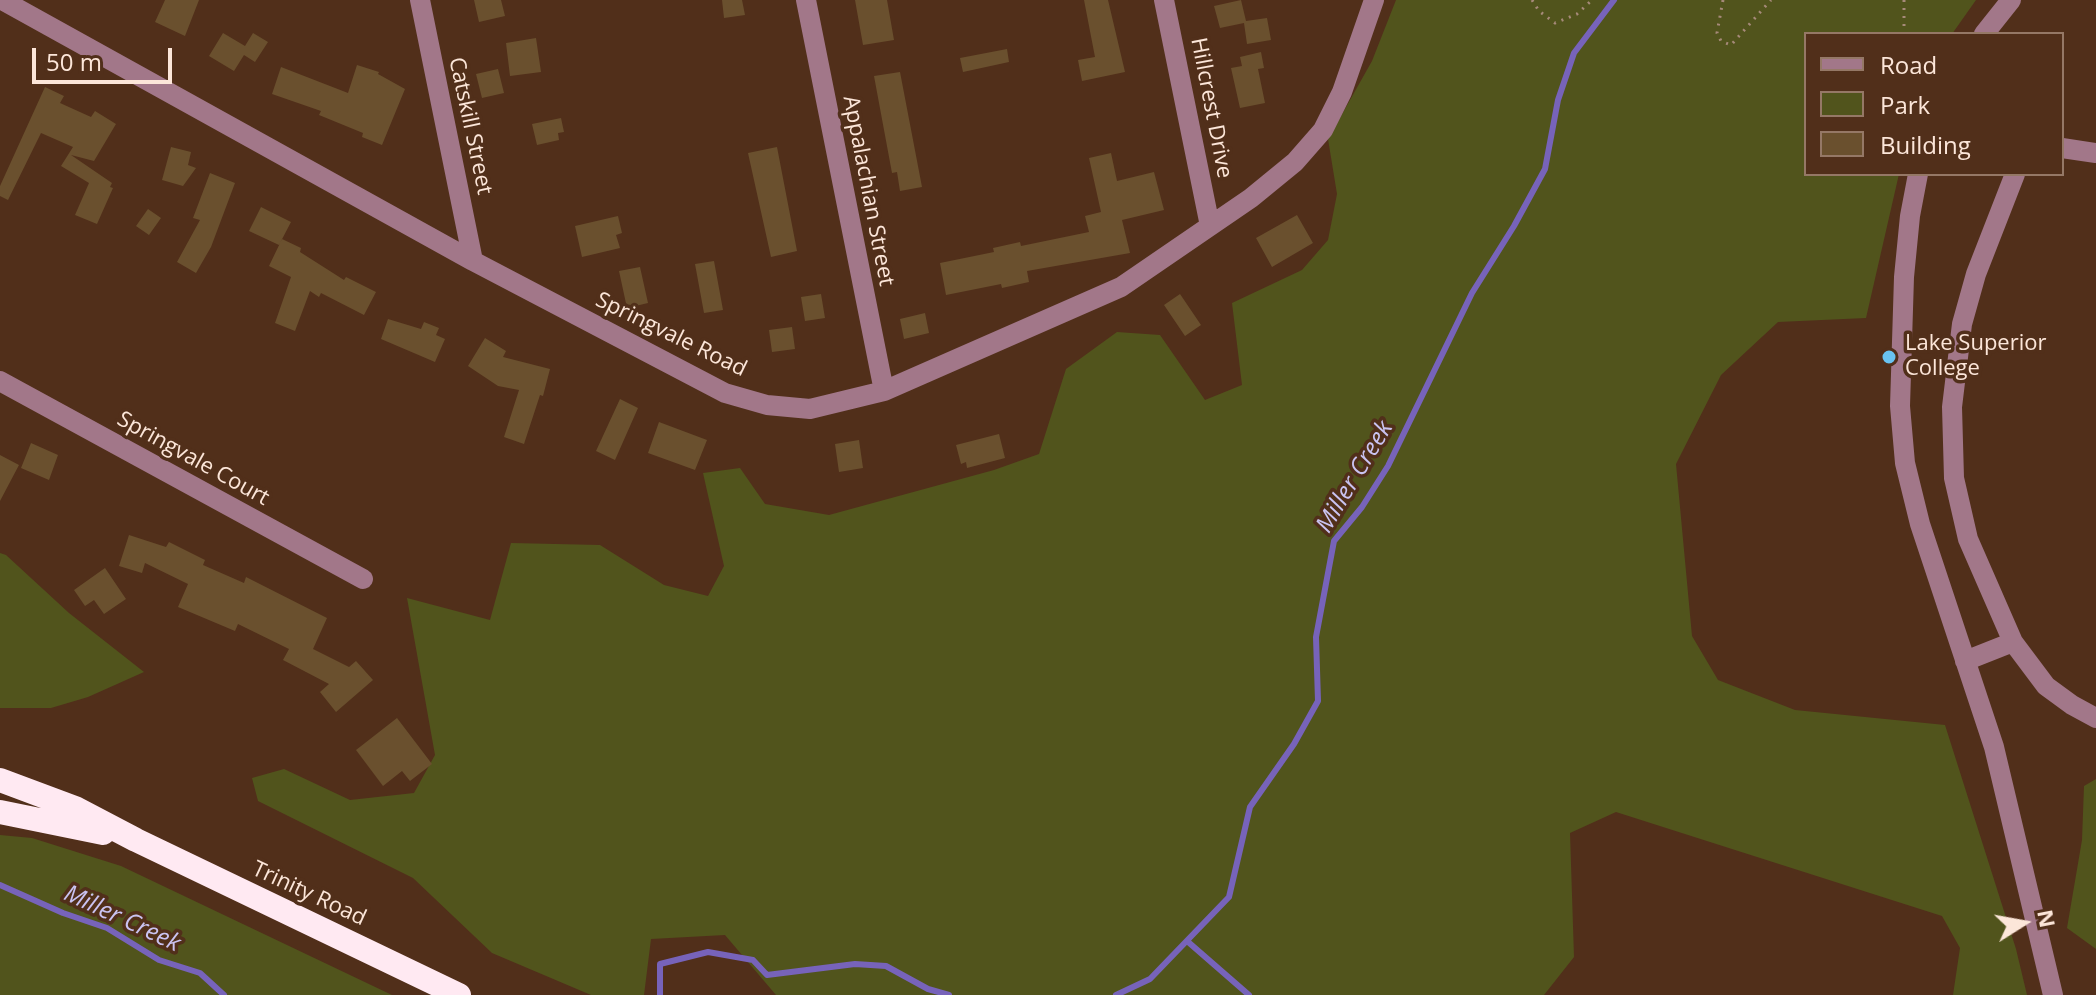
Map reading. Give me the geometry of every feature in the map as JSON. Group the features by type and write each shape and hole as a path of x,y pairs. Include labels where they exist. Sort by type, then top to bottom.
{"highway":[{"name":"Trinity Road","path":"0,780 75,808 459,995"},
{"name":"Trinity Road","path":"0,812 136,840"}],"street":[{"name":"Springvale Road","path":"2,0 473,261 725,393 767,405 810,409 884,391 1121,287 1251,198 1295,162 1323,130 1342,92 1374,0"},
{"name":"Catskill Street","path":"420,0 473,261"},
{"name":"Appalachian Street","path":"806,0 884,391"},
{"name":"Hillcrest Drive","path":"1164,0 1210,226"},
{"path":"1986,32 2011,0"},
{"path":"2064,148 2096,153"},
{"path":"1918,176 1904,277 1900,380 1905,463 1920,524 1994,747 2053,995"},
{"path":"2014,176 1966,307 1957,355 1951,430 1954,478 1968,539 2013,642 2046,686 2096,718"},
{"name":"Springvale Court","path":"0,381 363,579"},
{"path":"1965,661 2013,642"}],"path":[{"path":"1532,0 1539,11 1555,23 1577,14 1592,0"},
{"path":"1723,0 1717,33 1721,41 1731,45 1771,0"},
{"path":"1904,0 1904,32"}],"green space":[{"path":"1396,0 1976,0 1953,32 1804,32 1804,176 1899,176 1866,318 1778,322 1721,375 1676,464 1692,636 1718,680 1795,710 1945,725 2016,949 2027,995 1953,995 1960,948 1942,916 1616,812 1570,833 1574,957 1544,995 776,995 725,935 651,939 644,995 591,995 492,953 413,878 258,801 252,778 284,769 350,800 414,793 435,755 407,598 490,620 511,543 600,545 664,585 708,596 724,566 703,473 740,468 765,504 829,515 994,470 1039,454 1066,369 1117,332 1160,335 1205,400 1242,385 1232,303 1302,270 1328,240 1337,194 1328,139 1372,61"},
{"path":"0,553 144,672 88,697 51,708 0,708"},
{"path":"2096,779 2096,949 2067,928 2082,840 2084,786"},
{"path":"0,835 32,838 121,866 392,995 0,995"}],"building":[{"path":"165,0 199,0 185,36 155,22"},
{"path":"474,0 501,0 505,16 479,22"},
{"path":"722,0 742,0 745,15 724,18"},
{"path":"855,0 887,0 894,40 863,45"},
{"path":"1084,0 1108,0 1125,72 1082,81 1078,60 1095,57"},
{"path":"1241,0 1246,21 1267,18 1271,40 1247,44 1244,23 1220,28 1214,6"},
{"path":"223,33 245,46 253,33 268,42 255,62 244,55 234,71 209,56"},
{"path":"536,38 541,72 510,76 506,43"},
{"path":"1007,49 1009,62 963,72 960,58"},
{"path":"1261,52 1264,68 1258,69 1265,103 1240,108 1231,68 1242,66 1240,57"},
{"path":"357,65 379,72 405,89 382,145 362,137 363,133 319,115 321,111 272,94 281,67 348,93"},
{"path":"498,69 504,93 482,98 476,74"},
{"path":"900,72 922,187 900,191 897,172 892,173 874,76"},
{"path":"45,87 64,96 60,103 91,117 95,111 116,124 94,161 71,155 112,183 110,187 113,188 97,224 75,215 89,183 61,166 73,147 41,133 8,200 0,196 0,186"},
{"path":"561,118 564,132 558,133 559,140 537,145 532,124"},
{"path":"171,147 191,152 188,165 196,168 183,186 162,180"},
{"path":"777,147 797,251 771,257 748,153"},
{"path":"1111,153 1117,181 1154,172 1164,210 1122,220 1130,253 1027,271 1029,282 946,295 940,263 994,252 993,248 1020,242 1021,246 1089,232 1085,216 1101,212 1089,158"},
{"path":"210,173 235,183 211,247 196,273 177,262 200,220 193,218"},
{"path":"261,207 291,222 279,245 249,231"},
{"path":"148,209 161,218 149,235 136,226"},
{"path":"1297,215 1313,243 1272,267 1256,238"},
{"path":"618,216 622,233 616,235 620,248 582,257 575,226"},
{"path":"282,239 301,248 300,252 344,280 346,277 376,292 364,315 321,293 319,297 310,291 295,331 275,323 291,277 269,266"},
{"path":"714,261 723,310 704,313 695,264"},
{"path":"640,267 648,303 627,308 619,271"},
{"path":"821,294 825,318 805,321 801,297"},
{"path":"1180,294 1201,325 1185,336 1164,305"},
{"path":"925,313 929,333 904,339 900,319"},
{"path":"388,319 421,329 424,322 439,328 436,335 445,339 435,362 381,339"},
{"path":"792,327 795,349 772,352 769,330"},
{"path":"485,338 506,351 503,357 550,369 524,444 504,437 519,390 498,386 468,366"},
{"path":"620,399 638,408 615,460 596,451"},
{"path":"659,422 707,440 695,470 648,453"},
{"path":"999,434 1005,458 967,468 966,462 961,464 956,445"},
{"path":"859,440 863,468 839,472 835,444"},
{"path":"31,443 58,455 49,480 21,468"},
{"path":"0,455 19,465 0,501"},
{"path":"129,535 166,547 169,542 205,560 203,565 244,583 246,577 327,618 313,649 349,667 356,661 373,680 336,712 320,692 329,684 283,660 289,649 238,624 235,631 178,607 188,584 145,563 142,573 119,566"},
{"path":"105,568 126,599 104,614 94,600 85,606 74,590"},
{"path":"397,718 432,764 410,781 402,771 383,786 356,750"}],"waterway":[{"name":"Miller Creek","path":"1116,995 1150,979 1229,897 1250,807 1294,744 1318,701 1316,637 1334,541 1362,507 1388,466 1472,293 1545,169 1558,100 1574,53 1614,0"},
{"name":"Miller Creek","path":"0,885 63,913 107,928 159,960 200,973 224,995"},
{"path":"1187,941 1249,995"},
{"name":"Miller Creek","path":"660,995 660,964 708,952 753,960 767,975 855,964 886,966 928,989 949,995"}],"place":[{"name":"Lake Superior College","path":"1889,357"}]}
